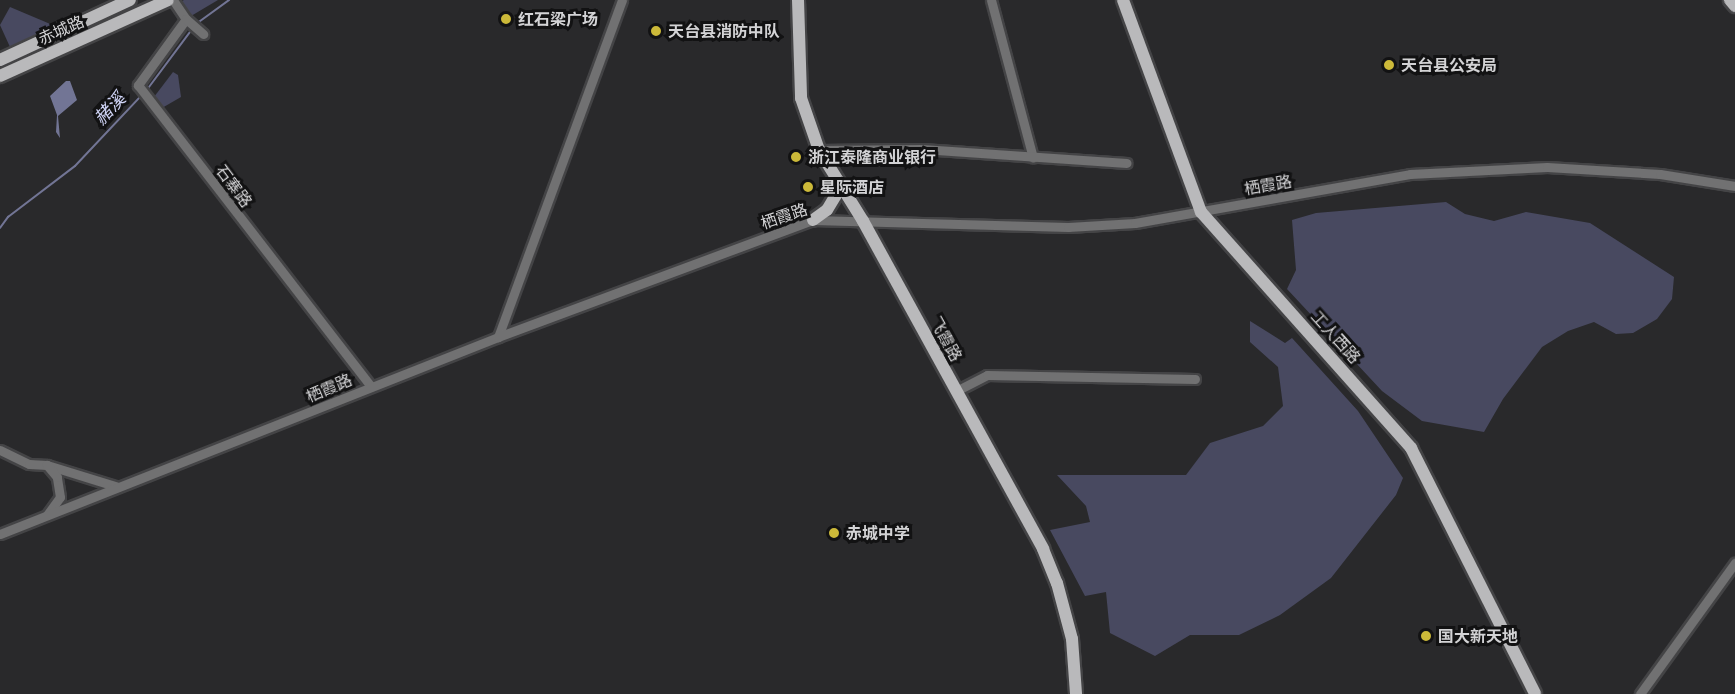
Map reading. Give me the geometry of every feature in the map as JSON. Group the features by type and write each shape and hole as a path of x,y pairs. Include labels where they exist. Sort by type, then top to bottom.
{"main road":[{"name":"赤城路","path":"0,60 130,0"},
{"name":"赤城路","path":"0,76 171,0"},
{"name":"飞霞路","path":"798,0 801,98 819,150 863,221 1057,583 1071,639 1076,694"},
{"name":"工人西路","path":"1123,0 1201,212 1411,448 1535,694"},
{"path":"1730,0 1735,6"},
{"path":"813,219 827,210 836,195 836,180"},
{"path":"1069,694 1074,672"}],"street":[{"path":"171,0 186,19 203,34"},
{"path":"498,337 622,0"},
{"path":"991,0 1033,158"},
{"name":"石寨路","path":"186,19 138,86 371,387"},
{"path":"819,150 922,149 1127,163"},
{"name":"栖霞路","path":"0,534 498,337 813,219 1068,227 1135,223 1410,174 1547,166 1660,174 1735,186"},
{"path":"956,391 987,375 1195,379"},
{"path":"0,450 24,462 47,465 118,487"},
{"path":"47,465 57,477 60,497 47,515"},
{"path":"1640,694 1735,563"}],"shaded area":[{"path":"184,0 218,0 186,19 176,4"},
{"path":"10,7 55,26 10,47 0,25"},
{"path":"173,72 178,75 181,97 162,108 154,97"},
{"path":"66,81 70,81 77,100 58,116 60,138 56,132 57,115 50,96"},
{"path":"1446,202 1465,214 1494,221 1526,212 1590,223 1674,277 1672,299 1657,319 1633,333 1616,334 1594,322 1568,331 1542,347 1503,399 1484,432 1422,421 1382,391 1287,289 1296,270 1292,220 1316,213"},
{"path":"1250,321 1285,343 1292,338 1358,411 1403,478 1396,495 1331,578 1280,615 1239,635 1190,635 1155,656 1110,633 1106,592 1085,596 1050,530 1090,522 1086,506 1057,475 1186,475 1210,443 1263,426 1283,406 1278,367 1250,342"}],"waterway":[{"name":"赭溪","path":"196,24 229,0"},
{"name":"赭溪","path":"146,91 193,28"},
{"name":"赭溪","path":"0,228 8,217 75,166 142,95"}],"place":[{"name":"红石梁广场","path":"506,19"},
{"name":"天台县消防中队","path":"656,31"},
{"name":"天台县公安局","path":"1389,65"},
{"name":"浙江泰隆商业银行","path":"796,157"},
{"name":"星际酒店","path":"808,187"},
{"name":"赤城中学","path":"834,533"},
{"name":"国大新天地","path":"1426,636"}]}
